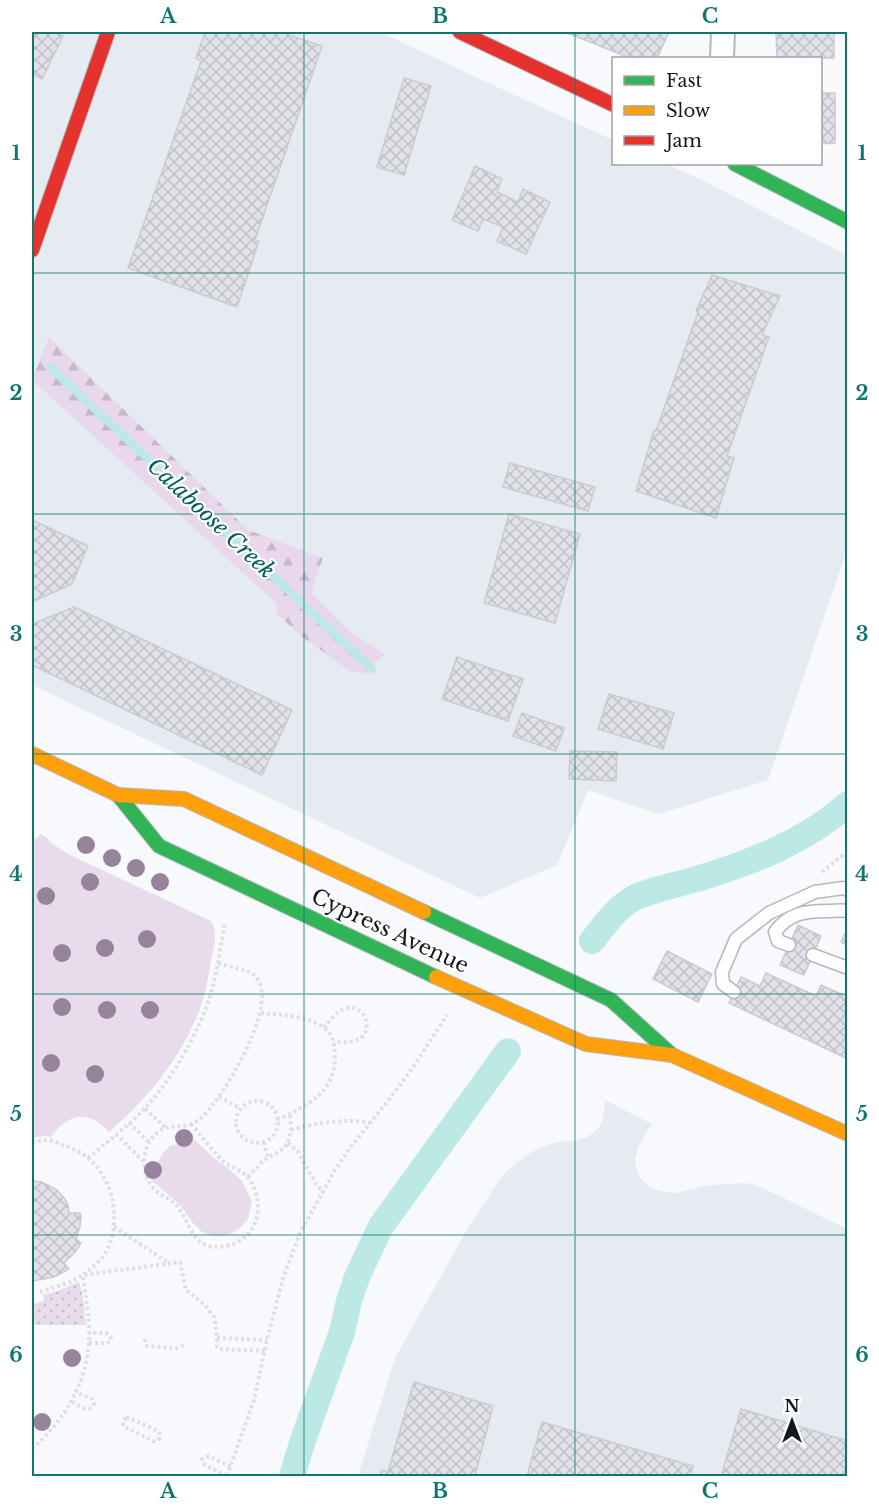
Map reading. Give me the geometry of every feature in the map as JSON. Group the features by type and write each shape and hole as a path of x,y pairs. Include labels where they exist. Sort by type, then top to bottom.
{"main road":[{"path":"32,250 108,32"},
{"path":"460,32 612,104"},
{"path":"737,165 848,222"},
{"name":"Cypress Avenue","path":"32,753 118,795 184,799 611,1000 672,1055"},
{"name":"Cypress Avenue","path":"118,795 159,846 447,982 586,1044 672,1055 842,1128"}],"street":[{"path":"722,57 723,32"}],"lane":[{"path":"734,992 723,984 722,972 736,939 769,913 815,892 843,888 848,890"},
{"path":"789,945 778,941 775,932 791,917 807,911 848,911"},
{"path":"813,955 848,968"}],"path":[{"path":"88,1158 145,1109 172,1072 196,1031 210,994 225,923"},
{"path":"191,1124 225,1163 248,1177 257,1197 258,1216 254,1226 235,1244 215,1247 200,1242 176,1204 150,1185 145,1162 149,1142 165,1127 191,1124 205,1115 228,1085 247,1049 261,1013 260,985 254,974 217,963"},
{"path":"324,1028 336,1014 345,1009 354,1008 364,1014 367,1021 360,1038 352,1042 334,1042"},
{"path":"261,1013 301,1018 324,1028 334,1042 334,1070 327,1086 316,1099 278,1120"},
{"path":"231,1467 209,1456 202,1459 205,1465 227,1476 231,1467 254,1400 286,1270 300,1233 335,1170 411,1071 447,1015"},
{"path":"219,1097 240,1108"},
{"path":"252,1101 260,1101 272,1107 278,1120 275,1133 270,1139 252,1143 246,1141 237,1132 235,1119 240,1108 252,1101"},
{"path":"145,1109 165,1127"},
{"path":"248,1177 263,1161 283,1149 288,1143 291,1130 290,1114"},
{"path":"291,1130 306,1125 360,1121 370,1123"},
{"path":"129,1123 149,1142"},
{"path":"116,1134 145,1162"},
{"path":"32,1142 45,1140 61,1144 88,1158 97,1167 110,1190 114,1204 114,1227 106,1252 98,1262 83,1275 68,1283 40,1292"},
{"path":"264,1142 268,1158"},
{"path":"288,1143 298,1152 323,1192"},
{"path":"114,1227 168,1263"},
{"path":"83,1275 180,1262 186,1290 205,1305 214,1317 217,1347 219,1349 265,1351"},
{"path":"32,1449 57,1424 72,1402 83,1374 89,1333 83,1275"},
{"path":"89,1333 106,1333 111,1338 107,1343 89,1343"},
{"path":"217,1338 267,1340"},
{"path":"145,1339 147,1346 167,1348 177,1348 184,1342"},
{"path":"72,1402 87,1410 93,1406 92,1399 76,1392"},
{"path":"129,1418 158,1431 159,1438 153,1441 123,1426 123,1421 129,1418"}],"shaded area":[{"path":"32,32 380,32 612,140 612,165 668,165 847,255 847,550 768,780 659,814 588,790 557,865 480,898 32,685"},
{"path":"40,834 70,855 211,921 215,930 204,995 193,1025 163,1075 138,1105 109,1132 94,1120 79,1117 64,1123 51,1137 32,1138 32,836 37,839"},
{"path":"605,1100 652,1124 639,1145 635,1160 640,1178 652,1188 676,1193 709,1185 746,1183 763,1188 847,1229 847,1476 358,1476 395,1358 468,1228 502,1176 538,1148 557,1142 578,1140 593,1133 602,1122"},
{"path":"187,1137 203,1147 242,1181 252,1201 248,1219 239,1229 228,1235 214,1236 202,1232 177,1202 151,1180 157,1175 156,1165 162,1154 171,1145 182,1144"},
{"path":"79,1282 86,1325 32,1325 32,1312 35,1311 33,1304 44,1301 43,1295"}],"green space":[{"path":"49,337 248,530 323,558 312,594 351,632 384,654 365,674 350,671 305,639 277,614 276,603 32,380"}],"building":[{"path":"32,32 53,32 63,36 42,79 32,74"},
{"path":"205,32 280,32 322,46 255,240 259,241 237,307 128,268 201,61 196,58"},
{"path":"565,32 669,32 657,57 628,57"},
{"path":"776,32 834,32 834,58 777,57"},
{"path":"404,78 431,86 404,175 377,167"},
{"path":"822,93 835,93 835,143 822,144"},
{"path":"475,166 502,179 497,192 518,202 523,189 550,202 526,254 497,241 503,227 483,219 478,231 452,220"},
{"path":"712,275 780,296 762,335 769,337 727,456 734,458 716,518 636,491 654,430 656,431 698,312 696,311"},
{"path":"510,463 595,487 588,511 503,487"},
{"path":"509,514 580,534 555,623 484,603"},
{"path":"32,520 88,546 72,584 32,602"},
{"path":"74,607 292,710 262,775 32,665 32,624"},
{"path":"457,657 523,679 508,721 442,699"},
{"path":"609,694 674,713 663,749 598,729"},
{"path":"522,713 564,728 556,751 513,736"},
{"path":"570,751 617,752 616,781 569,779"},
{"path":"798,925 821,936 804,975 780,965"},
{"path":"848,928 848,946 841,942"},
{"path":"667,951 712,974 698,1002 653,979"},
{"path":"766,973 816,996 821,985 848,997 848,1059 729,1003 741,977 760,986"},
{"path":"32,1181 42,1182 57,1190 65,1199 69,1213 80,1213 80,1226 76,1239 81,1243 64,1263 69,1269 54,1277 32,1281"},
{"path":"414,1382 493,1406 475,1476 380,1476 382,1470 388,1472"},
{"path":"741,1409 848,1441 848,1476 721,1476"},
{"path":"542,1422 693,1466 690,1476 527,1476"}],"waterway":[{"name":"Calaboose Creek","path":"50,367 372,669"},
{"path":"592,941 614,914 635,897 720,872 778,849 815,829 848,804"},
{"path":"292,1476 342,1332 357,1277 381,1226 508,1051"}],"traffic: fast":[{"path":"737,165 848,222"},
{"path":"118,795 159,846 436,977"},
{"path":"424,912 611,1000 672,1055"}],"traffic: slow":[{"path":"32,754 118,795 184,799 424,912"},
{"path":"436,977 586,1044 672,1055 848,1134"}],"traffic: jam":[{"path":"32,250 108,32"},
{"path":"460,32 612,104"}]}
